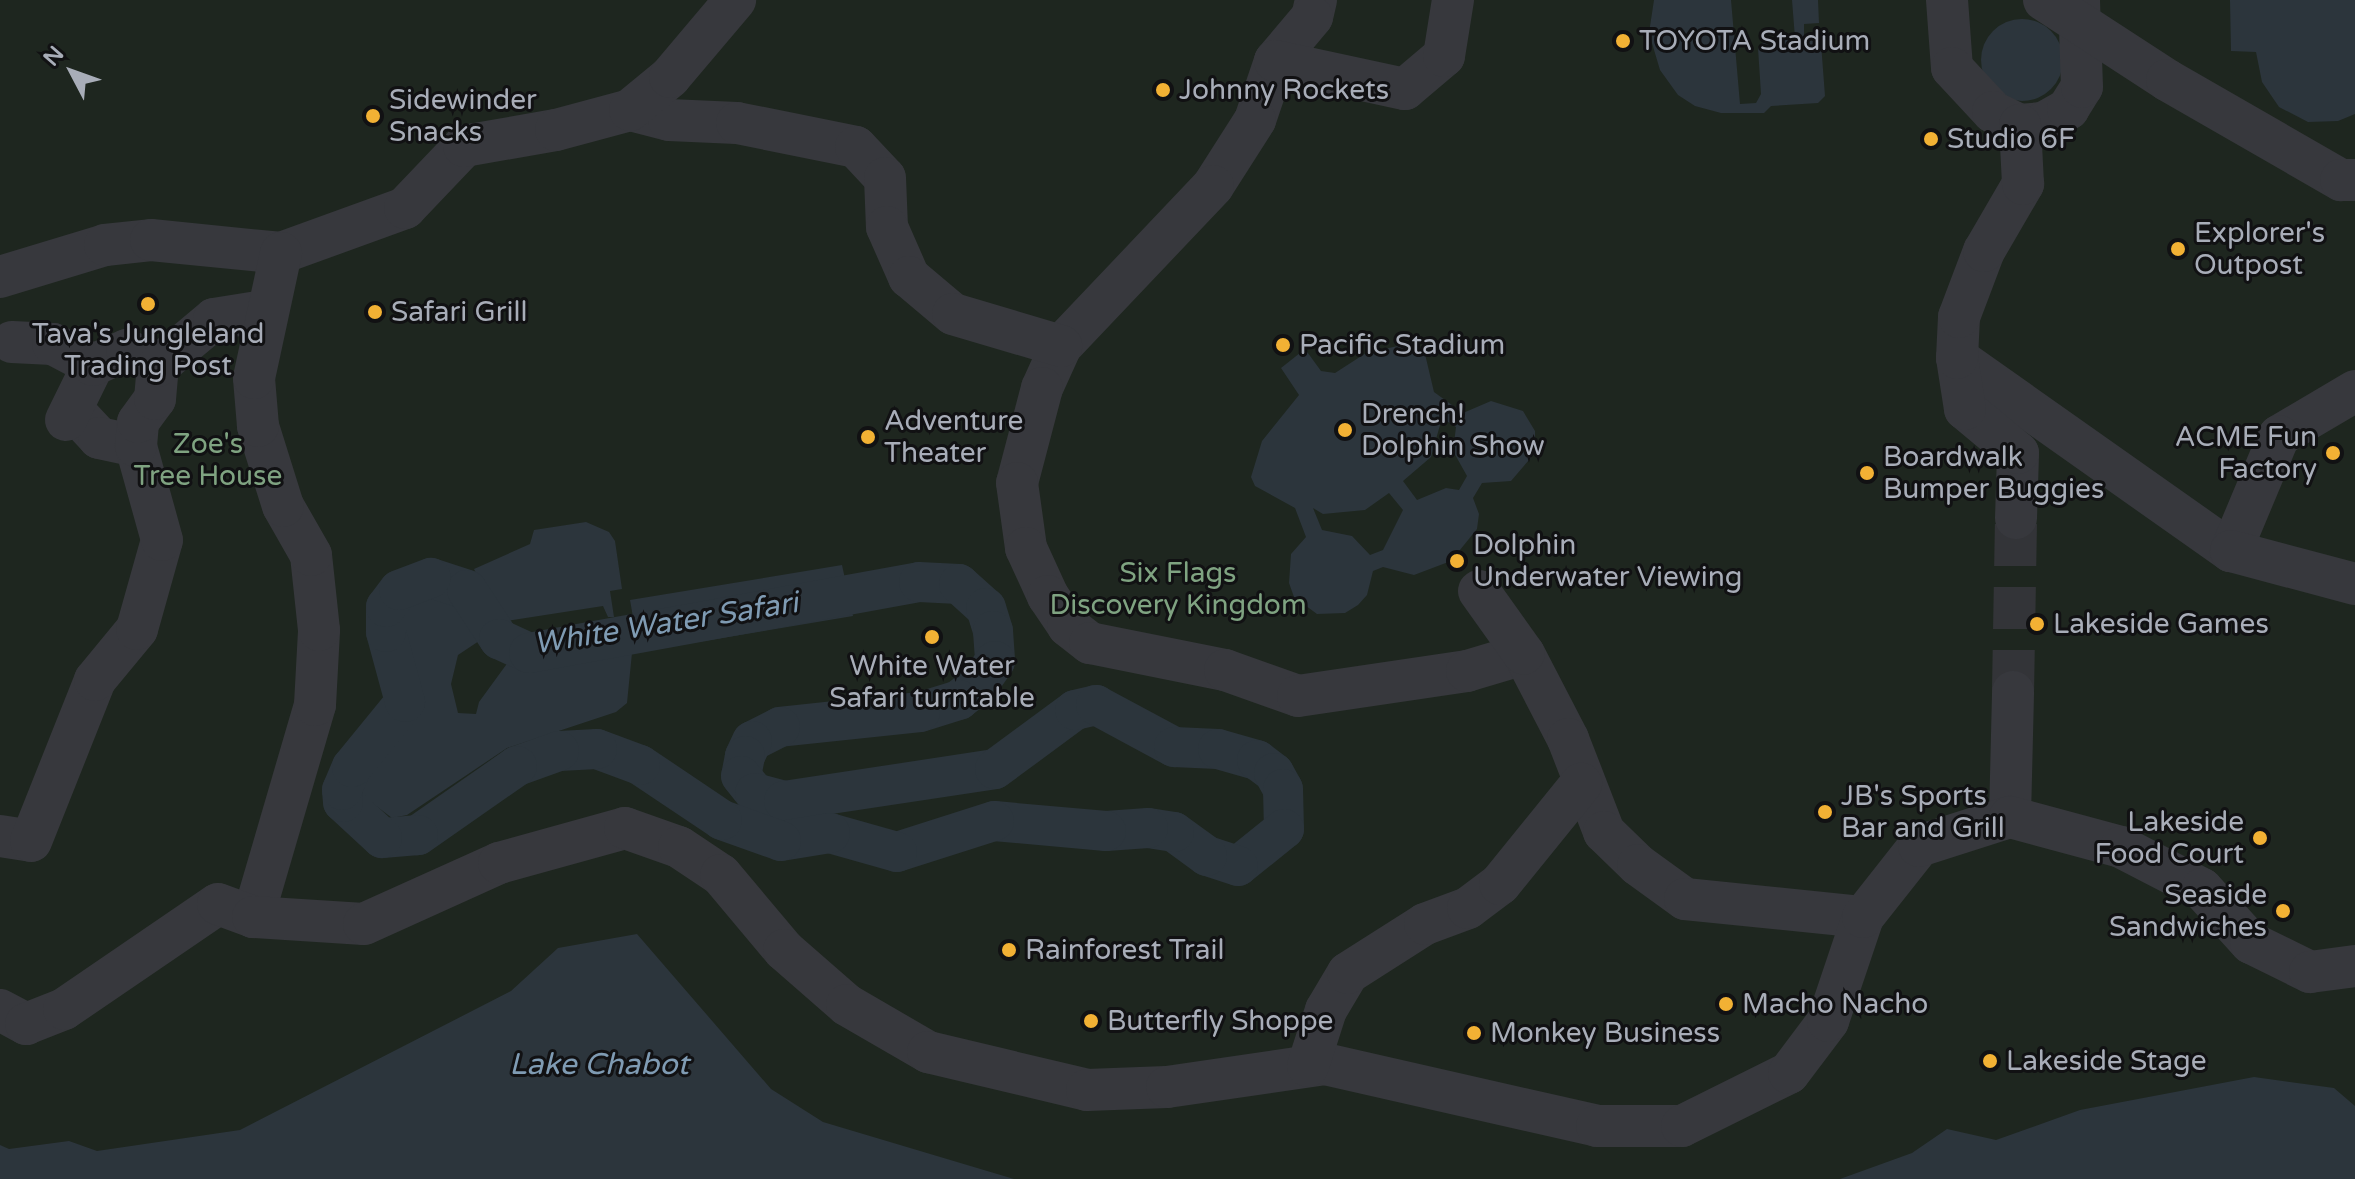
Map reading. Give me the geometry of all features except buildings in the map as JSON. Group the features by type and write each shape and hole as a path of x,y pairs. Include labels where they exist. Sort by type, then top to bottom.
{"street":[{"path":"0,277 105,245 151,240 281,253 405,208 464,146 556,130 630,110 670,77 735,0"},
{"path":"1316,0 1312,17 1275,61 1255,120 1213,186 1061,346 1038,401 1017,483 1031,560 1068,626 1090,643 1225,670 1298,696 1467,671 1524,654"},
{"path":"1275,61 1405,89 1444,56 1453,0"},
{"path":"1947,0 1952,68 1993,112 2020,125 2043,123 2068,109 2082,87 2080,11"},
{"path":"2044,0 2080,11 2167,80 2341,180 2355,180"},
{"path":"630,110 669,120 737,123 856,147 885,178 887,227 909,277 953,314 1061,346"},
{"path":"2016,518 2018,453 1965,409 1957,358 1959,317 1984,251 2023,184 2020,125"},
{"path":"253,917 315,705 319,630 311,555 283,506 258,426 254,378 264,311 281,253"},
{"path":"0,836 31,841 95,680 137,629 162,540 136,446 138,422 155,399 158,366 214,319 264,311"},
{"path":"12,342 53,344 93,365"},
{"path":"136,446 88,432 69,415 93,365 127,350 158,366"},
{"path":"1957,358 2231,551 2355,584"},
{"path":"2231,551 2279,436 2355,391"},
{"path":"1479,591 1524,654 1568,739 1581,784 1604,832 1685,899 1863,917"},
{"path":"2010,817 2013,692"},
{"path":"1308,1066 1326,1010 1348,973 1425,924 1468,908 1500,884 1581,784"},
{"path":"0,1010 26,1024 64,1009 218,904 253,917 364,924 499,863 625,828 679,847 721,875 784,950 847,1005 928,1052 1087,1090 1167,1087 1325,1064 1597,1126 1682,1126 1789,1073 1828,1021 1863,917 1919,846 2010,817 2121,847 2202,889 2251,943 2310,972 2355,966"}],"green space":[{"name":"Six Flags Discovery Kingdom","path":"0,0 2355,0 2355,1137 1946,1179 0,1179"}],"water":[{"path":"1654,0 1731,0 1740,104 1756,103 1761,94 1758,48 1765,40 1795,38 1792,0 1818,0 1819,23 1804,24 1804,38 1821,43 1825,96 1818,103 1771,106 1764,113 1721,113 1695,106 1678,95 1660,70 1649,33"},
{"path":"2230,0 2355,0 2355,114 2338,121 2308,122 2279,107 2262,82 2256,52 2231,51"},
{"path":"2022,19 2038,22 2051,31 2060,44 2063,60 2060,76 2051,89 2038,98 2022,101 2006,98 1993,89 1984,76 1981,60 1984,44 1993,31 2006,22"},
{"path":"1407,344 1425,354 1434,392 1463,413 1491,401 1523,411 1535,431 1535,453 1511,481 1482,483 1473,498 1479,514 1477,529 1451,561 1414,575 1383,567 1373,571 1367,595 1358,605 1345,613 1317,614 1294,597 1289,583 1291,554 1306,537 1295,508 1255,486 1251,477 1262,441 1299,395 1281,368 1305,349 1321,371 1335,373 1366,353","holes":["1442,418 1456,427 1453,451 1467,476 1459,490 1446,488 1417,500 1403,481 1431,457","1389,493 1403,510 1383,550 1370,555 1352,536 1322,530 1313,508 1323,514 1365,510"]},
{"path":"586,522 609,532 615,541 622,589 610,591 614,617 608,617 603,606 507,621 496,615 474,569 530,544 534,530"},
{"path":"842,565 853,616 632,653 627,703 616,712 507,748 407,815 392,818 363,796 359,778 408,713 413,679 400,631 401,613 408,600 430,588 451,594 468,613 479,641 458,655 451,684 458,713 476,714 479,702 528,635 633,617 630,600"},
{"name":"Lake Chabot","path":"637,934 771,1089 823,1122 1014,1179 0,1179 0,1145 9,1149 69,1141 97,1151 240,1130 511,991 558,948"},
{"path":"2254,1077 2334,1088 2355,1106 2355,1179 1840,1179 1912,1153 1947,1129 1996,1140 2080,1110"}],"waterway":[{"name":"White Water Safari","path":"431,578 467,590 499,639 529,653 919,582 959,584 986,608 993,631 995,661 978,685 959,700 920,712 780,727 752,741 745,756 741,776 755,793 784,801 995,769 1075,710 1096,705 1174,747 1218,749 1257,760 1274,773 1283,789 1284,829 1238,866 1207,856 1174,832 1148,828 1106,831 994,821 897,852 830,833 781,841 722,820 640,765 597,749 559,751 517,766 418,835 382,838 343,802 342,790 352,767 405,702 386,632 386,607 399,590 431,578"}],"tunnel":[{"path":"2013,692 2016,518"}],"place":[{"name":"TOYOTA Stadium","path":"1623,41"},
{"name":"Johnny Rockets","path":"1163,90"},
{"name":"Sidewinder Snacks","path":"373,116"},
{"name":"Studio 6F","path":"1931,139"},
{"name":"Explorer's Outpost","path":"2178,249"},
{"name":"Tava's Jungleland Trading Post","path":"148,304"},
{"name":"Safari Grill","path":"375,312"},
{"name":"Pacific Stadium","path":"1283,345"},
{"name":"Drench! Dolphin Show","path":"1345,430"},
{"name":"Adventure Theater","path":"868,437"},
{"name":"ACME Fun Factory","path":"2333,453"},
{"name":"Boardwalk Bumper Buggies","path":"1867,473"},
{"name":"Dolphin Underwater Viewing","path":"1457,561"},
{"name":"Lakeside Games","path":"2037,624"},
{"name":"White Water Safari turntable","path":"932,637"},
{"name":"JB's Sports Bar and Grill","path":"1825,812"},
{"name":"Lakeside Food Court","path":"2260,838"},
{"name":"Seaside Sandwiches","path":"2283,911"},
{"name":"Rainforest Trail","path":"1009,950"},
{"name":"Macho Nacho","path":"1726,1004"},
{"name":"Butterfly Shoppe","path":"1091,1021"},
{"name":"Monkey Business","path":"1474,1033"},
{"name":"Lakeside Stage","path":"1990,1061"}],"park label":[{"name":"Zoe's Tree House","path":"208,460"}]}
